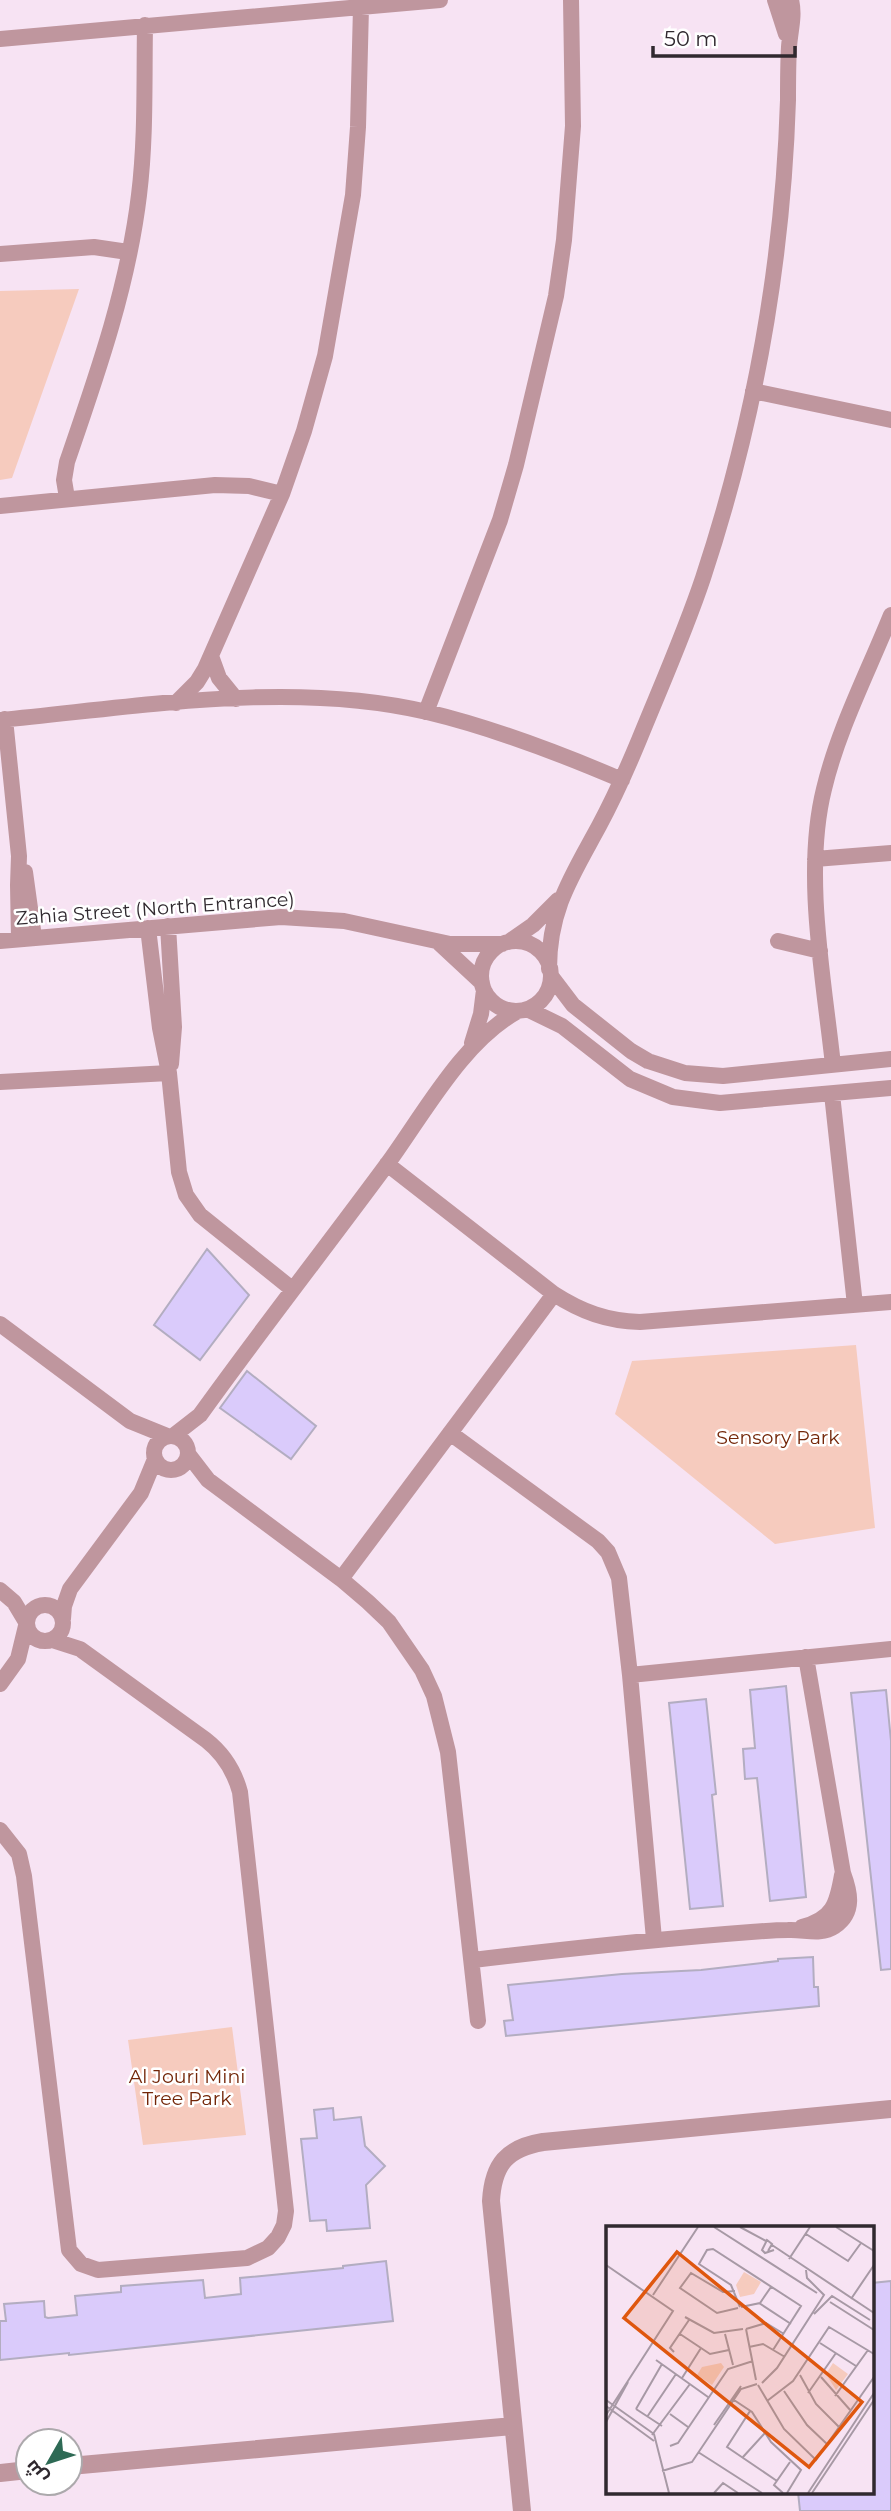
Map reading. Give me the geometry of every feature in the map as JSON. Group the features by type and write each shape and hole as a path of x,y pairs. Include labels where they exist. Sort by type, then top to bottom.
{"street":[{"path":"0,39 440,0"},
{"path":"426,712 500,520 516,465 556,296 564,240 573,126 571,0"},
{"path":"775,0 783,19 789,47"},
{"path":"141,1493 184,1464 200,1415 470,1048 488,1031 544,996 550,973 552,931 562,895 622,780 703,579 738,456 753,390 782,197 786,158 789,47 793,18 791,0"},
{"path":"176,703 197,682 211,656 282,494 304,431 325,356 348,229 357,161 361,7"},
{"path":"66,498 64,480 67,462 103,358 139,198 143,158 145,25"},
{"path":"0,254 94,247 128,252"},
{"path":"753,390 891,420"},
{"path":"0,506 232,485 282,494"},
{"path":"833,1065 820,951 815,859 823,790 849,717 891,615"},
{"path":"211,656 219,678 236,699"},
{"path":"27,938 18,886 19,856 3,720 236,699 332,699 426,712 526,742 622,780"},
{"path":"815,859 891,852"},
{"path":"470,1048 481,1014 481,974 487,955 544,916 562,895"},
{"name":"Zahia Street (North Entrance)","path":"0,941 281,916 376,926 437,942 463,945 506,942"},
{"path":"168,926 174,1027 169,1073"},
{"path":"148,928 160,1028 169,1073 179,1171 186,1195 200,1214 292,1289"},
{"path":"778,941 820,951"},
{"path":"437,942 483,986 498,1006 523,1010 562,1026 629,1079 673,1097 720,1103 889,1088 888,1059 723,1076 704,1076 666,1068 631,1051 582,1013 565,996 550,973 544,957 535,947 523,942 506,942"},
{"path":"0,1082 169,1073"},
{"path":"832,1094 855,1305"},
{"path":"387,1164 554,1294 573,1307 595,1316 629,1322 891,1302"},
{"path":"341,1578 554,1294"},
{"path":"0,1324 130,1421 183,1441 208,1480 341,1578 389,1622 422,1670 434,1696 448,1752 478,2021"},
{"path":"0,1684 18,1659 30,1611 60,1597 70,1589 141,1493 157,1442 200,1415"},
{"path":"130,1421 162,1468 208,1480"},
{"path":"450,1433 587,1532 608,1552 619,1578 654,1939"},
{"path":"18,1659 60,1633 70,1589"},
{"path":"4,1594 54,1606 80,1649"},
{"path":"0,1830 19,1854 24,1876 69,2250 81,2264 98,2270 236,2260 258,2254 278,2237 284,2225 286,2211 237,1780 216,1748 80,1649 34,1638 4,1594"},
{"path":"630,1675 891,1649"},
{"path":"473,1960 654,1939 792,1929 826,1931 841,1920 846,1914 850,1899 843,1873 806,1657"},
{"path":"522,2511 491,2201 492,2183 498,2167 510,2154 526,2145 544,2142 891,2109"},
{"path":"84,2465 513,2426"}],"green space":[{"path":"79,289 12,478 0,480 0,291"},
{"name":"Sensory Park","path":"856,1345 875,1528 775,1544 615,1414 632,1361"},
{"name":"Al Jouri Mini Tree Park","path":"232,2027 246,2135 143,2145 128,2040"}],"building":[{"path":"207,1249 249,1295 200,1360 154,1325"},
{"path":"247,1371 316,1426 291,1459 220,1408"},
{"path":"786,1686 806,1897 770,1901 757,1778 745,1779 743,1749 755,1748 750,1690"},
{"path":"886,1690 891,1741 891,1969 881,1970 851,1693"},
{"path":"706,1699 716,1794 712,1795 723,1906 690,1909 669,1703"},
{"path":"813,1957 814,1987 818,1987 819,2006 506,2036 504,2021 513,2020 508,1985 622,1974 701,1970"},
{"path":"333,2108 334,2120 361,2117 365,2146 385,2166 366,2185 370,2228 327,2231 326,2220 310,2221 301,2139 317,2138 314,2110"},
{"path":"386,2261 393,2321 0,2360 0,2321 6,2321 4,2304 44,2301 45,2317 77,2315 75,2296 121,2292 121,2286 203,2280 205,2298 241,2294 240,2278"},
{"path":"891,2281 891,2511 800,2511 798,2494 874,2494 874,2283"}]}
